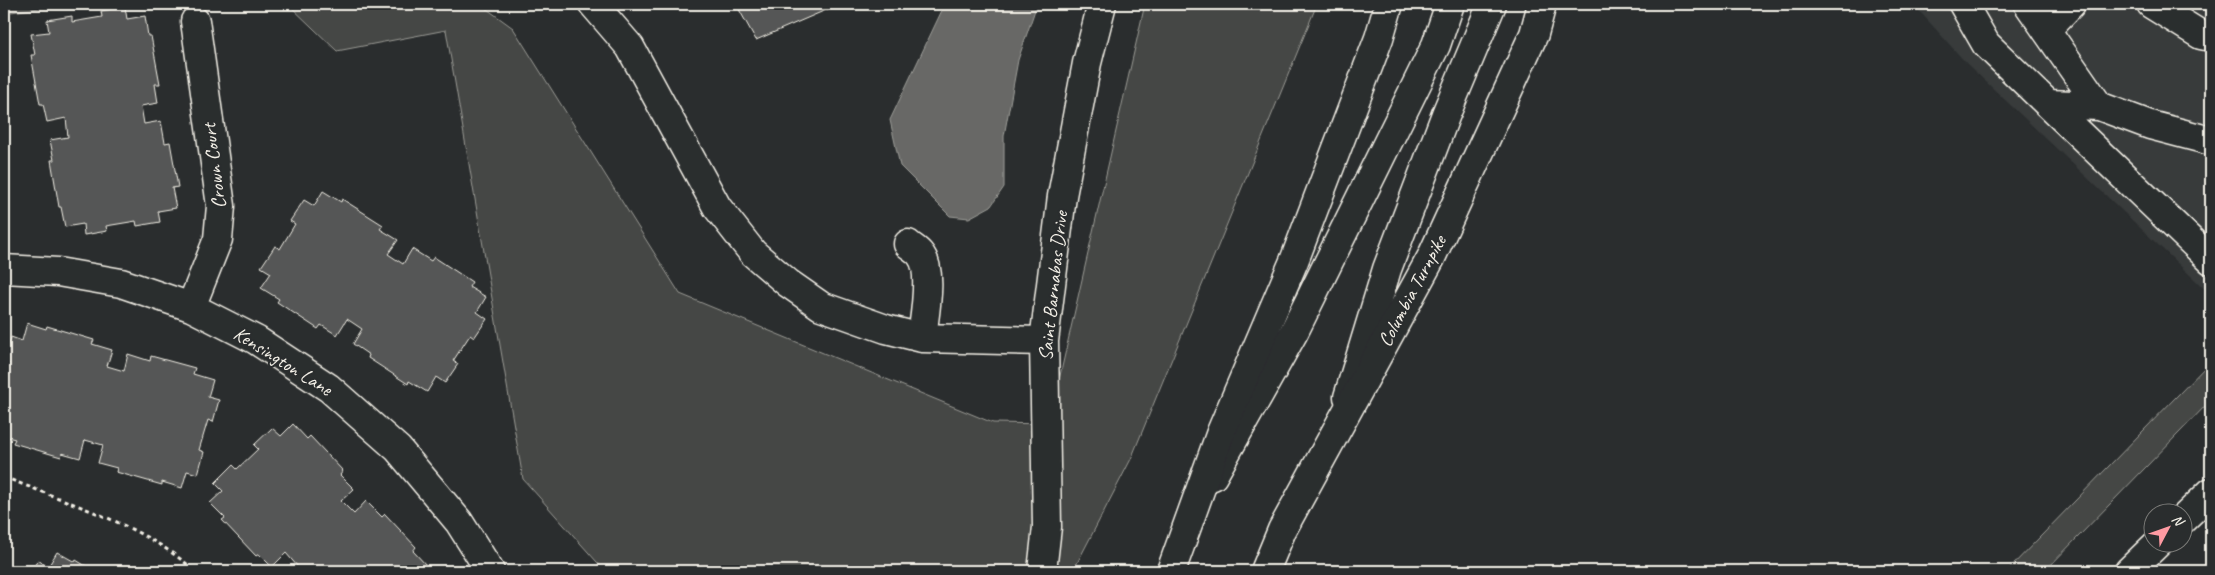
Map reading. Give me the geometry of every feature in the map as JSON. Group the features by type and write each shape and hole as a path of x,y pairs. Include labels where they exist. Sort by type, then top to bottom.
{"main road":[{"path":"593,4 630,47 717,207 753,253 788,283 821,306 886,329 922,338 1044,342"},
{"name":"Saint Barnabas Drive","path":"1042,571 1047,526 1044,342 1062,196 1088,63 1102,4"},
{"path":"1171,571 1221,432 1294,261 1379,38 1389,4"},
{"path":"1190,518 1294,332 1436,44 1450,4"},
{"path":"1339,427 1387,269 1446,114 1492,4"},
{"name":"Columbia Turnpike","path":"1265,571 1282,530 1431,258 1534,34 1542,4"},
{"path":"1963,4 1986,44 2211,260"},
{"path":"2028,4 2099,106"},
{"path":"2046,30 2071,4"},
{"path":"2150,4 2206,36"},
{"path":"2189,4 2206,36"},
{"name":"Crown Court","path":"191,307 218,239 221,206 195,21"},
{"path":"2048,104 2099,106 2150,125 2211,141"},
{"path":"908,244 921,254 927,267 922,338"},
{"name":"Kensington Lane","path":"4,269 58,272 121,283 191,307 256,340 329,388 398,449 459,522 490,571"},
{"path":"2192,510 2211,492"},
{"path":"2129,571 2149,552"}],"path":[{"path":"4,477 144,534 179,556 196,571"}],"shaded area":[{"path":"4,4 68,4 4,13"},
{"path":"288,4 480,4 513,28 680,294 993,423 1049,424 1145,4 1317,4 1131,459 1073,571 605,571 523,479 446,30 337,51"},
{"path":"945,4 1037,4 1018,60 1004,136 1004,187 991,206 969,218 950,216 900,166 890,120"},
{"path":"1913,4 2211,4 2211,295 1967,64"},
{"path":"2211,361 2211,400 2045,571 2007,571"}],"building":[{"path":"736,4 840,4 756,40"},
{"path":"125,7 127,19 145,16 148,36 151,36 160,84 155,84 158,103 141,106 144,124 161,121 165,143 170,142 178,187 172,188 176,208 158,211 160,222 137,226 136,221 106,226 107,231 84,235 83,224 65,227 61,207 59,207 51,160 54,160 50,140 68,137 66,118 47,122 43,104 40,104 31,55 35,55 31,34 49,32 47,20 72,16 72,22 102,17 101,11"},
{"path":"323,191 341,202 342,199 383,225 380,229 398,240 388,254 403,264 412,249 431,261 434,257 472,282 469,287 486,297 477,312 487,319 474,338 470,335 453,361 458,364 445,383 436,377 427,392 409,381 408,384 368,358 369,355 353,344 362,329 347,319 337,335 321,325 318,329 277,302 279,299 261,288 271,273 261,267 275,246 280,249 295,224 290,221 304,200 314,206"},
{"path":"27,323 46,329 47,326 94,340 92,344 112,350 107,366 124,371 128,354 150,361 151,356 195,368 193,374 213,380 208,397 219,400 213,422 208,420 199,450 204,452 198,474 187,471 182,488 162,482 162,485 116,472 117,468 98,463 103,445 85,440 80,458 62,453 61,457 13,443 15,439 4,436 4,382 9,363 4,361 11,337 22,341"},
{"path":"293,424 307,439 310,436 343,471 340,475 354,489 341,501 354,514 366,501 382,517 385,514 416,547 413,551 427,566 421,571 294,571 298,567 286,553 272,567 259,554 256,556 222,520 225,518 210,503 223,491 215,483 233,465 237,469 258,449 254,445 272,428 281,436"},
{"path":"57,552 75,562 76,560 94,571 31,571 38,560 48,567"}]}
